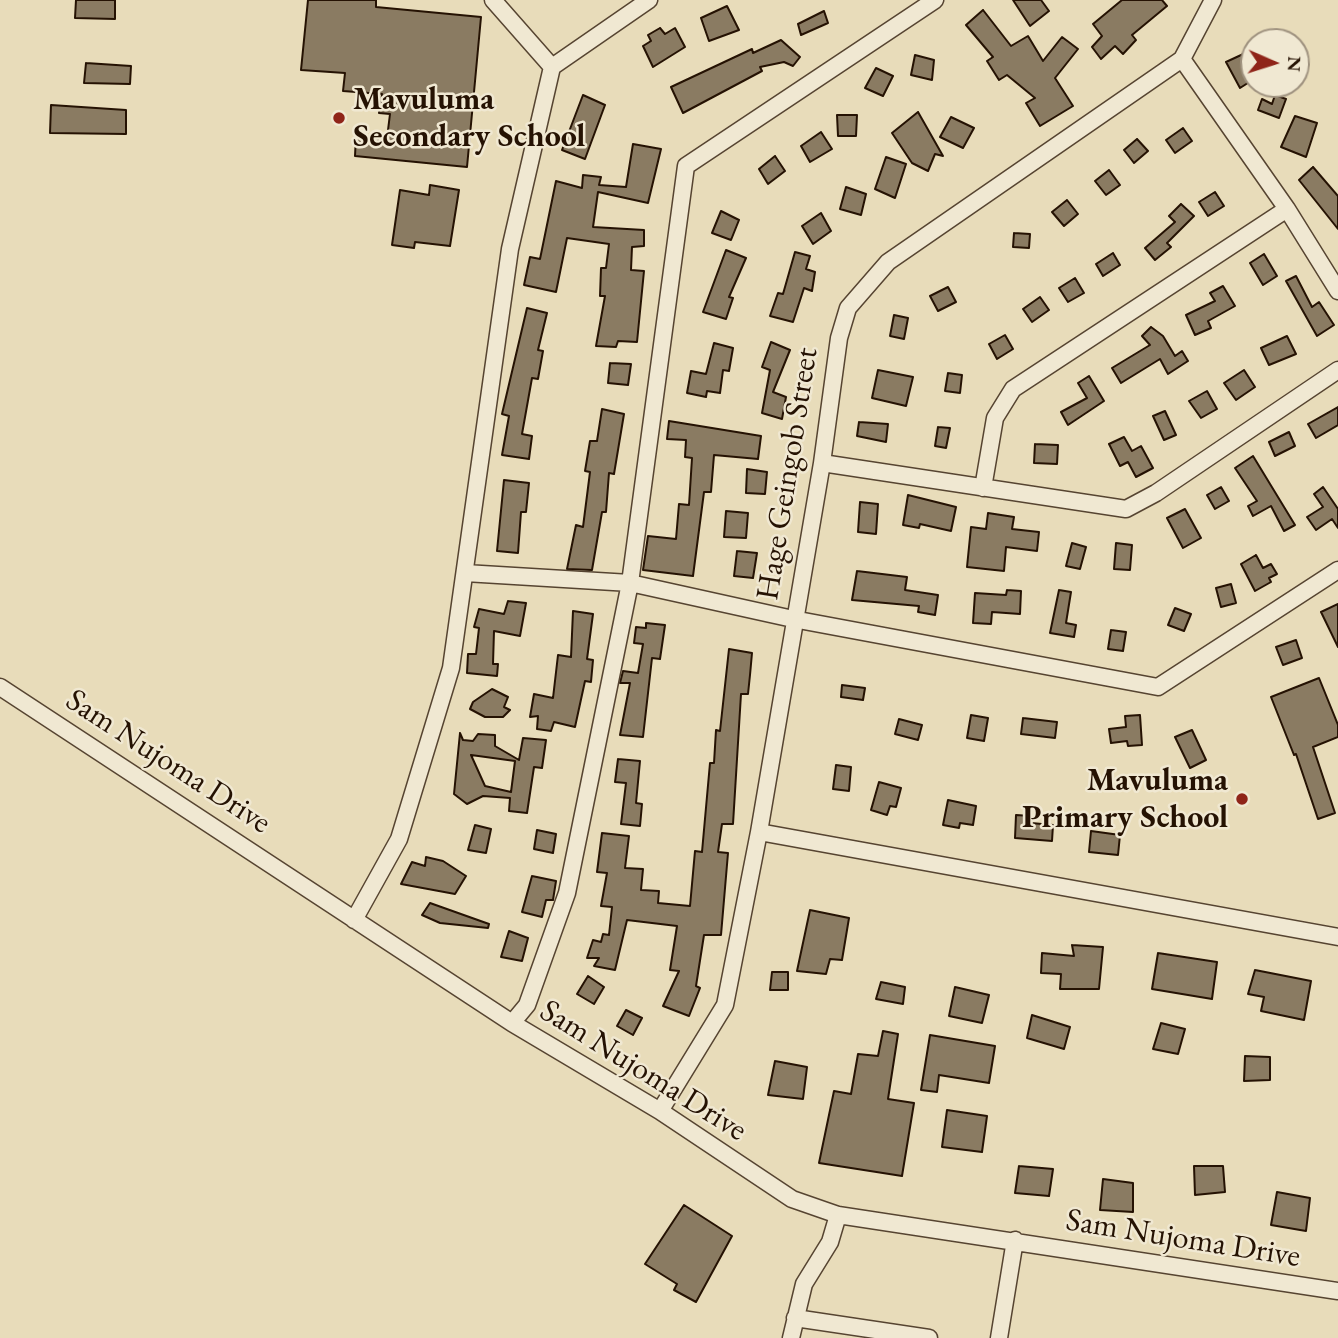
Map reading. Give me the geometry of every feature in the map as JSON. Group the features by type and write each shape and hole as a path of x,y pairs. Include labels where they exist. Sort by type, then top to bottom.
{"street":[{"path":"493,0 552,67"},
{"path":"354,920 399,839 451,668 510,249 552,67 649,0"},
{"path":"512,1023 527,1005 567,894 630,583 687,166 935,0"},
{"name":"Hage Geingob Street","path":"660,1111 725,1005 759,832 793,619 822,463 841,326 848,308 863,287 888,262 1182,59 1213,0"},
{"path":"1182,59 1287,209 1338,291"},
{"path":"983,488 995,418 1013,389 1287,209"},
{"path":"822,463 1126,509 1156,493 1338,370"},
{"path":"464,573 630,583 793,619 1158,687 1338,570"},
{"name":"Sam Nujoma Drive","path":"0,687 512,1023 660,1111 792,1199 838,1215 1338,1291"},
{"path":"759,832 1338,937"},
{"path":"791,1338 804,1284 830,1242 838,1215"},
{"path":"999,1338 1015,1240"},
{"path":"795,1318 929,1338"}],"building":[{"path":"76,0 115,0 115,19 75,18"},
{"path":"308,0 376,0 376,7 481,17 467,167 355,156 356,135 387,138 390,114 379,113 382,94 343,91 345,73 301,70"},
{"path":"1013,0 1041,0 1049,11 1030,26"},
{"path":"1122,0 1162,0 1167,6 1132,35 1136,40 1123,54 1115,46 1101,59 1092,47 1102,36 1093,24"},
{"path":"727,6 739,30 709,41 701,18"},
{"path":"983,10 1011,46 1028,36 1043,61 1062,37 1078,49 1055,78 1073,106 1040,126 1026,103 1035,98 1007,75 999,80 987,61 993,57 966,25"},
{"path":"824,11 828,23 801,35 798,24"},
{"path":"660,28 665,34 675,28 685,47 653,67 643,46 651,41 648,35"},
{"path":"781,40 800,57 793,66 784,62 760,67 762,71 683,113 671,87 752,49 753,53"},
{"path":"915,55 934,60 932,80 911,75"},
{"path":"1240,56 1240,88 1226,62"},
{"path":"86,63 131,66 130,84 84,83"},
{"path":"876,68 893,76 883,96 865,88"},
{"path":"583,95 605,105 585,159 562,150"},
{"path":"1274,98 1286,99 1279,118 1258,110 1262,99 1272,104"},
{"path":"51,105 126,110 126,134 50,133"},
{"path":"918,112 943,156 935,154 928,171 912,163 892,133"},
{"path":"837,115 857,115 856,136 838,136"},
{"path":"1295,116 1317,123 1306,157 1281,147"},
{"path":"951,117 974,128 963,148 940,137"},
{"path":"1183,128 1192,141 1175,153 1166,140"},
{"path":"821,132 832,149 810,162 801,146"},
{"path":"1137,139 1148,151 1134,163 1124,150"},
{"path":"633,144 661,149 648,203 598,192 593,227 644,230 644,246 632,247 631,270 644,271 637,342 618,341 616,347 596,346 605,296 600,296 601,268 606,268 609,244 567,238 556,292 524,285 530,257 540,259 556,181 582,188 583,175 601,177 599,185 626,187"},
{"path":"775,156 785,171 768,184 759,169"},
{"path":"886,157 906,164 895,198 875,189"},
{"path":"1313,167 1338,196 1338,229 1299,180"},
{"path":"1109,170 1120,185 1106,195 1095,181"},
{"path":"430,185 459,190 450,246 415,242 414,248 392,245 400,190 429,195"},
{"path":"846,187 866,194 861,215 840,209"},
{"path":"1215,192 1224,206 1208,216 1199,202"},
{"path":"1067,200 1078,214 1064,226 1052,212"},
{"path":"1181,204 1194,216 1167,243 1171,247 1155,260 1145,248 1175,222 1169,216"},
{"path":"721,211 739,220 731,240 712,233"},
{"path":"821,213 831,231 813,244 802,226"},
{"path":"1014,233 1030,234 1029,248 1013,247"},
{"path":"726,250 746,258 729,297 733,298 726,319 703,312"},
{"path":"795,252 810,256 806,269 815,272 812,291 804,288 793,322 770,316 778,293 783,294"},
{"path":"1113,253 1120,265 1103,276 1096,264"},
{"path":"1264,254 1277,276 1263,285 1250,263"},
{"path":"1296,276 1312,307 1319,302 1334,325 1317,336 1286,281"},
{"path":"1075,278 1084,293 1068,302 1059,288"},
{"path":"1223,286 1235,306 1208,321 1211,328 1195,335 1186,315 1215,301 1210,293"},
{"path":"948,287 956,302 938,311 930,296"},
{"path":"1040,297 1049,310 1032,322 1023,309"},
{"path":"527,308 547,313 538,350 543,351 538,379 532,378 522,434 532,436 529,459 502,455 509,416 502,414"},
{"path":"894,315 908,318 904,339 890,336"},
{"path":"1151,327 1163,336 1175,356 1182,351 1188,361 1168,374 1160,359 1121,383 1112,368 1150,345 1142,336"},
{"path":"1005,335 1013,349 997,359 989,344"},
{"path":"1287,336 1296,354 1269,365 1261,348"},
{"path":"771,342 790,350 773,392 786,397 782,419 762,413 770,370 762,367"},
{"path":"714,343 733,348 729,371 723,370 720,393 707,391 706,397 687,393 691,371 706,374"},
{"path":"610,363 631,364 628,385 608,383"},
{"path":"878,370 913,377 906,406 872,398"},
{"path":"1244,370 1255,387 1236,400 1224,383"},
{"path":"948,373 962,375 960,393 945,391"},
{"path":"1089,376 1104,401 1068,425 1061,412 1087,398 1078,383"},
{"path":"1207,391 1217,409 1201,418 1189,401"},
{"path":"1338,407 1338,425 1316,438 1308,424"},
{"path":"602,409 624,414 614,474 609,473 606,512 602,512 592,570 567,569 576,525 583,527 590,472 585,471 590,441 597,441"},
{"path":"1165,411 1176,435 1164,440 1153,416"},
{"path":"669,421 761,436 758,459 714,455 711,492 704,492 693,576 643,570 648,536 676,539 679,504 689,505 692,458 685,457 686,440 667,439"},
{"path":"859,422 888,424 886,442 857,436"},
{"path":"938,427 950,428 946,448 935,446"},
{"path":"1289,432 1295,446 1275,456 1269,442"},
{"path":"1124,437 1132,451 1141,446 1153,468 1136,477 1128,462 1120,466 1109,444"},
{"path":"1035,444 1058,445 1057,464 1034,463"},
{"path":"1253,456 1295,525 1284,531 1271,506 1253,516 1248,506 1257,501 1235,468"},
{"path":"747,469 767,472 765,494 746,493"},
{"path":"504,480 529,483 526,512 521,512 518,553 497,551"},
{"path":"1221,487 1229,501 1215,509 1207,495"},
{"path":"1323,487 1338,509 1338,528 1332,519 1316,530 1307,517 1323,507 1314,494"},
{"path":"908,495 956,507 951,531 920,524 919,528 903,525"},
{"path":"860,502 878,504 876,534 858,532"},
{"path":"1185,509 1201,538 1183,548 1167,518"},
{"path":"726,511 748,513 746,538 724,537"},
{"path":"988,513 1014,517 1012,529 1039,532 1037,551 1006,547 1004,571 967,567 971,527 986,529"},
{"path":"1072,543 1086,547 1080,569 1066,566"},
{"path":"1116,543 1132,545 1130,570 1114,569"},
{"path":"737,551 757,553 753,578 734,576"},
{"path":"1256,555 1263,568 1271,564 1277,574 1269,578 1271,582 1255,591 1241,564"},
{"path":"857,571 907,577 905,590 938,595 935,615 918,612 919,606 852,600"},
{"path":"1231,584 1236,603 1221,607 1216,588"},
{"path":"1007,590 1021,591 1020,614 992,612 991,624 973,623 975,593 1006,595"},
{"path":"1059,590 1071,592 1066,623 1076,625 1074,637 1050,633"},
{"path":"508,601 526,603 520,636 494,631 493,664 498,664 497,676 467,673 468,654 476,654 479,628 474,627 479,609 504,614"},
{"path":"1338,604 1338,647 1321,612"},
{"path":"1175,608 1191,614 1184,631 1168,625"},
{"path":"573,611 593,614 587,659 593,660 591,682 585,681 575,727 554,722 551,731 537,729 538,716 530,717 534,694 553,698 558,655 571,657"},
{"path":"646,623 665,625 660,659 652,658 643,737 620,735 630,683 620,683 623,671 638,673 643,644 634,643 636,627 646,628"},
{"path":"1111,630 1126,632 1123,651 1108,649"},
{"path":"1296,640 1302,658 1283,665 1276,647"},
{"path":"729,649 752,653 748,694 741,694 733,824 722,824 718,852 728,853 721,935 704,935 696,986 700,988 689,1016 663,1006 679,971 670,970 677,926 627,920 615,970 594,966 599,958 587,958 593,940 601,942 603,934 609,935 612,907 601,906 607,873 597,872 602,833 629,836 625,868 643,869 641,890 659,891 658,903 690,906 695,851 702,852 710,763 714,763 716,730 720,731"},
{"path":"1319,678 1338,725 1338,737 1313,747 1335,813 1318,819 1296,754 1294,755 1271,697"},
{"path":"842,685 865,688 863,700 841,697"},
{"path":"492,689 508,697 504,707 510,710 503,717 485,717 470,709 473,702"},
{"path":"971,715 988,718 984,741 967,738"},
{"path":"1140,715 1142,745 1128,746 1127,741 1111,743 1109,729 1126,727 1125,716"},
{"path":"1023,718 1057,722 1055,738 1021,734"},
{"path":"899,719 922,725 918,740 895,734"},
{"path":"1192,730 1206,760 1190,768 1175,737"},
{"path":"460,733 463,740 473,741 478,734 495,735 495,746 519,760 523,738 546,740 542,768 534,767 527,813 509,811 510,798 483,796 467,804 454,794","holes":["471,755 515,761 511,792 485,786"]},
{"path":"618,759 640,761 636,803 642,804 640,826 621,824 626,783 615,782"},
{"path":"836,765 851,767 849,791 833,789"},
{"path":"879,782 901,788 896,807 890,806 887,815 871,810"},
{"path":"948,800 976,806 973,825 960,823 959,828 943,825"},
{"path":"1016,815 1031,816 1031,823 1053,825 1052,841 1015,838"},
{"path":"475,825 491,829 486,853 468,850"},
{"path":"537,830 556,834 553,853 534,849"},
{"path":"1091,831 1120,835 1118,855 1089,852"},
{"path":"426,857 443,861 466,876 455,894 401,884 412,862 425,866"},
{"path":"532,876 556,881 553,900 546,900 542,917 522,912"},
{"path":"430,903 489,924 488,928 440,923 422,915"},
{"path":"810,910 849,918 842,960 830,959 826,974 797,971"},
{"path":"509,931 528,938 522,961 501,957"},
{"path":"1072,945 1103,947 1099,989 1060,989 1061,974 1041,973 1042,953 1074,956"},
{"path":"1158,953 1217,962 1212,999 1152,989"},
{"path":"1255,970 1311,981 1304,1020 1261,1011 1264,997 1248,994"},
{"path":"772,972 788,972 788,990 770,990"},
{"path":"588,976 604,987 594,1004 577,994"},
{"path":"881,982 905,987 903,1004 876,999"},
{"path":"955,987 989,995 982,1023 949,1016"},
{"path":"626,1010 642,1018 633,1035 617,1026"},
{"path":"1032,1015 1070,1027 1064,1049 1027,1038"},
{"path":"1161,1023 1185,1029 1178,1054 1153,1049"},
{"path":"883,1031 898,1034 888,1099 914,1103 902,1176 819,1163 834,1091 851,1094 858,1054 878,1056"},
{"path":"930,1035 995,1046 989,1083 939,1075 937,1092 921,1090"},
{"path":"1245,1056 1270,1057 1270,1080 1244,1081"},
{"path":"775,1061 807,1067 803,1099 768,1095"},
{"path":"947,1110 987,1116 982,1152 942,1147"},
{"path":"1019,1166 1053,1169 1049,1196 1015,1193"},
{"path":"1194,1166 1223,1166 1225,1192 1195,1195"},
{"path":"1103,1179 1133,1183 1133,1212 1100,1210"},
{"path":"1277,1192 1310,1198 1306,1231 1271,1225"},
{"path":"684,1205 732,1236 696,1302 674,1290 677,1284 645,1264"}],"place":[{"name":"Mavuluma Secondary School","path":"339,118"},
{"name":"Mavuluma Primary School","path":"1242,799"}]}
